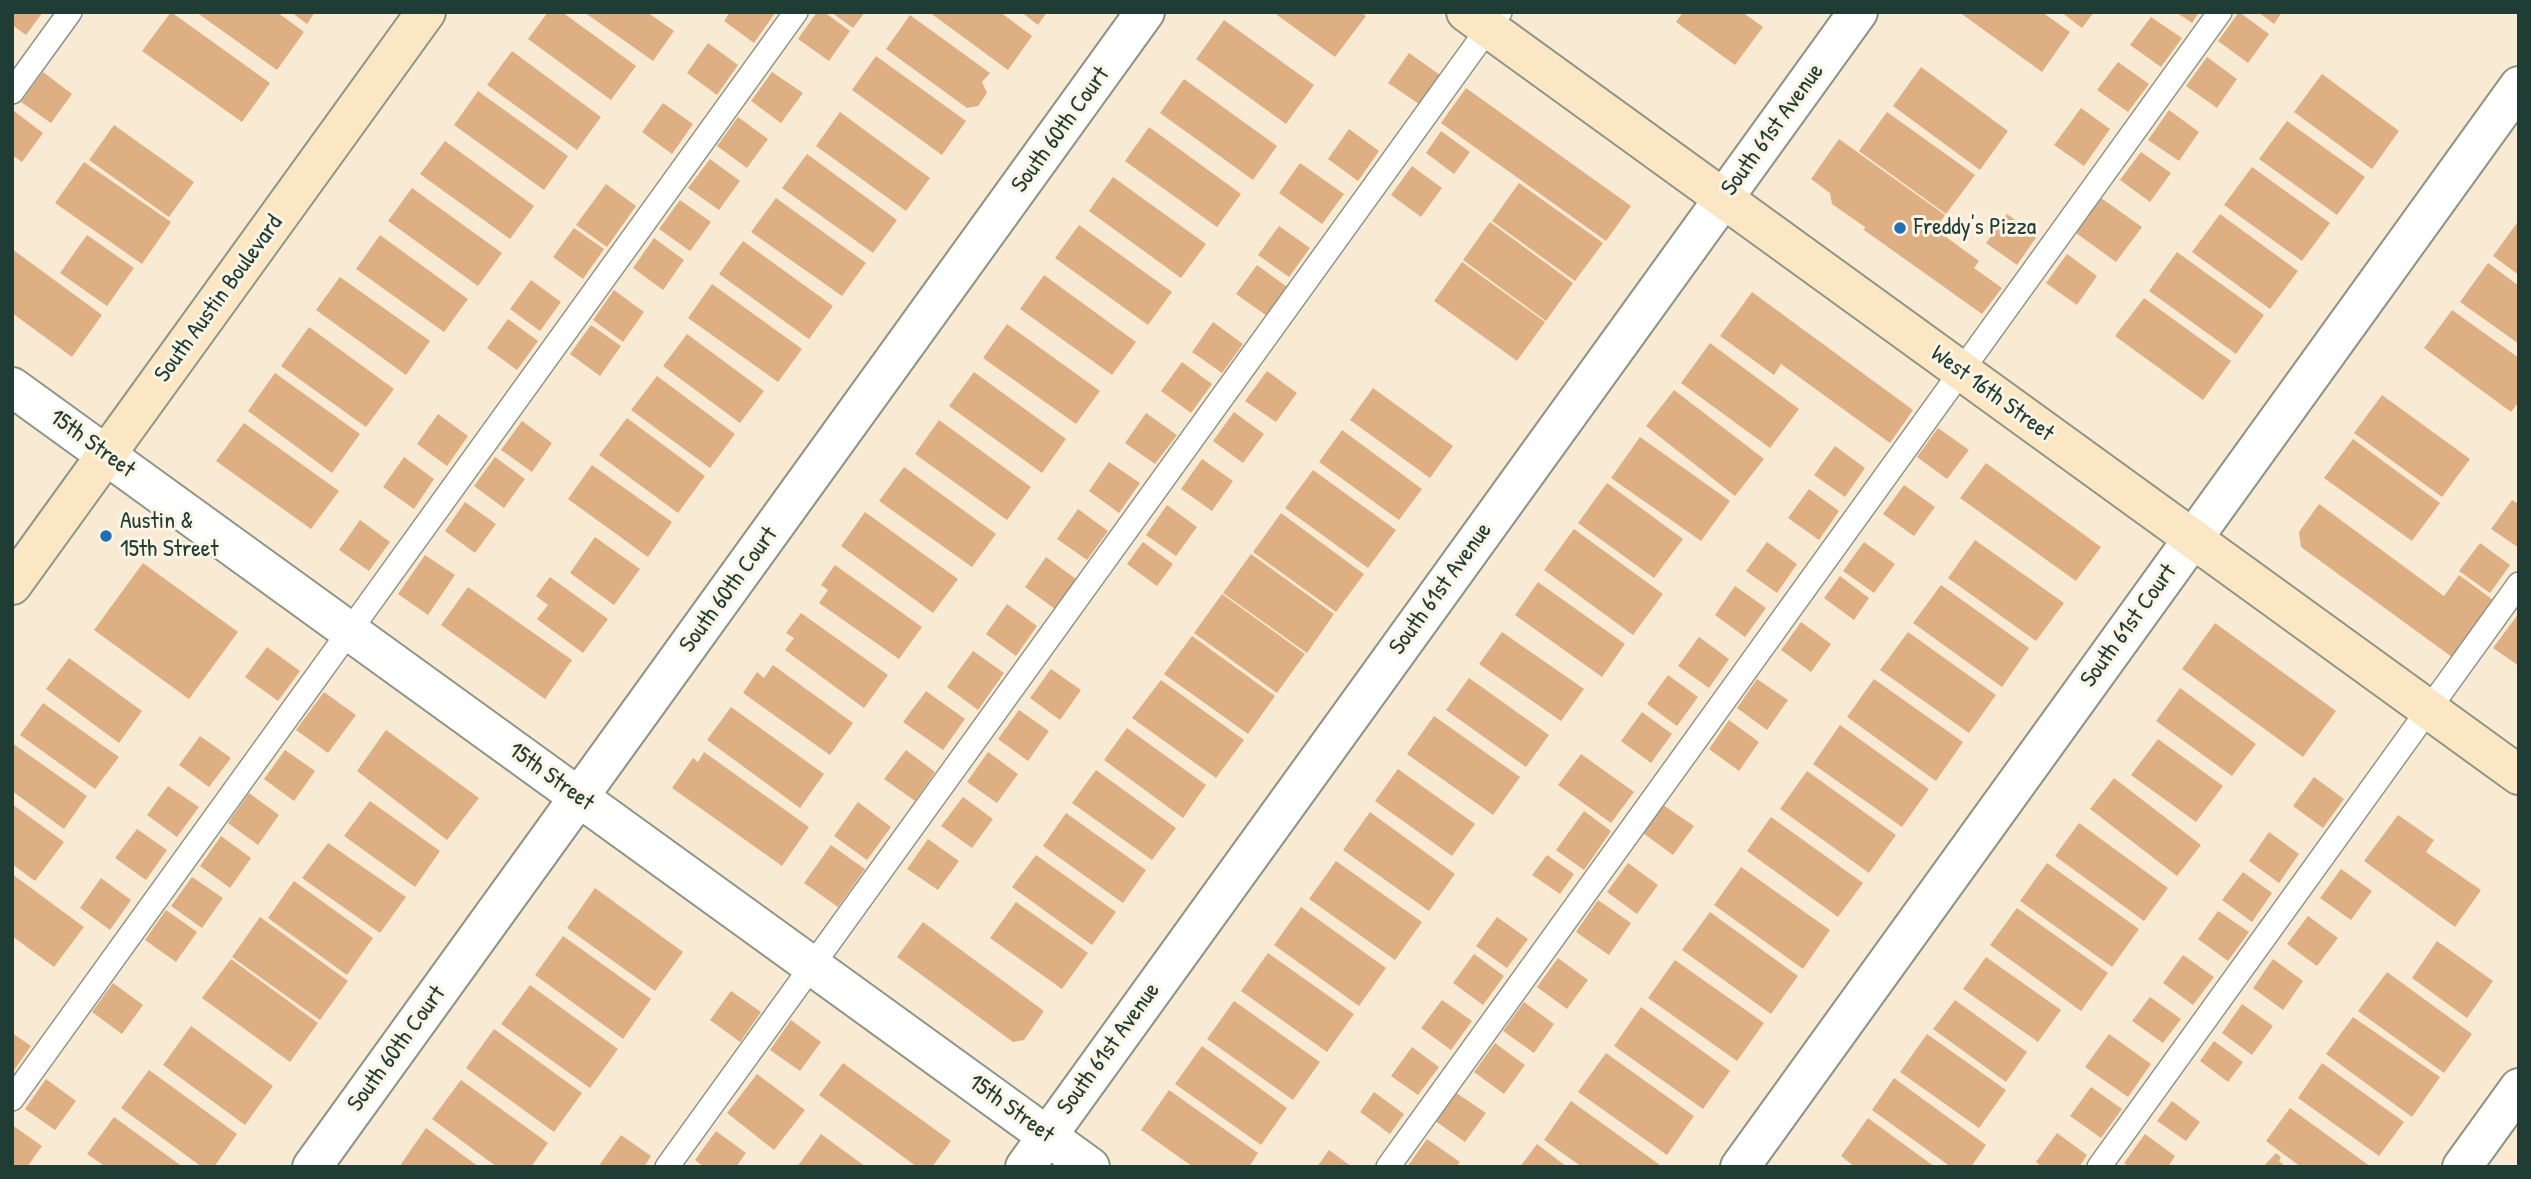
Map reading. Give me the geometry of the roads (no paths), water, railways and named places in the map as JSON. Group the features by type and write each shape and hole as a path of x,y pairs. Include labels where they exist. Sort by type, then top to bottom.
{"street":[{"name":"South Austin Boulevard","path":"12,585 426,12"},
{"name":"South 60th Court","path":"312,1167 1145,12"},
{"name":"South 61st Avenue","path":"1025,1167 1857,12"},
{"name":"West 16th Street","path":"1485,18 1723,199 2519,775"},
{"name":"South 61st Court","path":"1740,1167 2519,86"},
{"name":"15th Street","path":"12,387 1090,1167"},
{"path":"2462,1167 2519,1088"}],"lane":[{"path":"12,92 70,12"},
{"path":"12,1099 796,12"},
{"path":"1388,1167 2220,12"},
{"path":"667,1167 1485,18"},
{"path":"2099,1167 2519,584"}],"place":[{"name":"Freddy's Pizza","path":"1900,228"},
{"name":"Austin & 15th Street","path":"106,536"}]}
